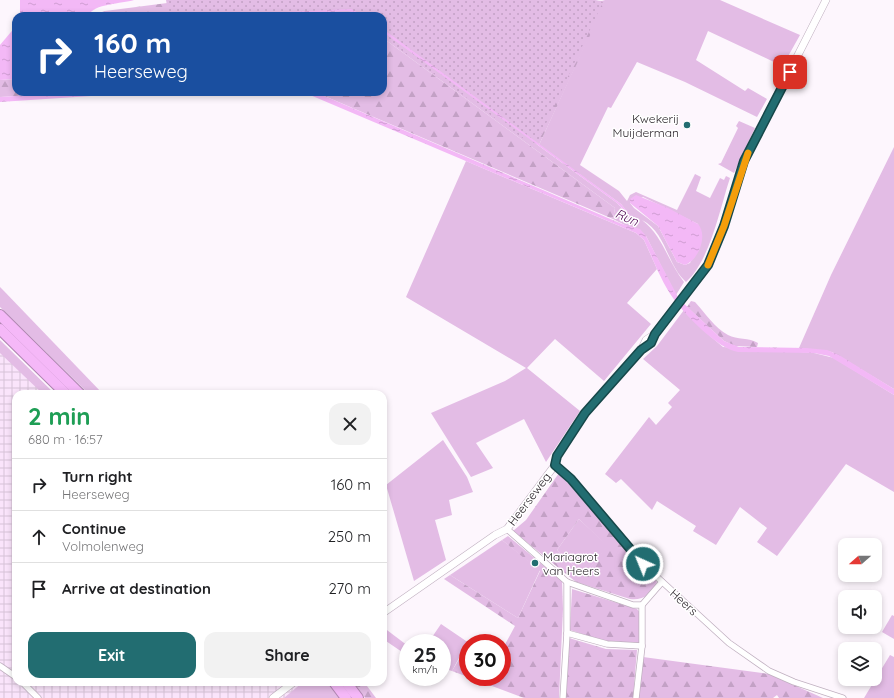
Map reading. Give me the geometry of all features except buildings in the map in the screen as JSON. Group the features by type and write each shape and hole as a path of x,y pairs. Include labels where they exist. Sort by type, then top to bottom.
{"highway":[{"path":"0,315 76,390"},
{"path":"0,329 62,390"},
{"path":"337,686 346,698"},
{"path":"349,686 358,698"}],"street":[{"name":"Heerseweg","path":"387,610 495,535 507,529 555,465 557,456 585,413 641,350 646,340 655,334 693,286 708,265 714,252 744,161 826,0"},
{"name":"Heers","path":"555,465 571,479 633,555 729,643 769,671 794,682 843,698"},
{"path":"507,529 568,582 633,605 642,605"},
{"path":"563,698 568,582"},
{"path":"636,698 642,646 642,605 662,582"},
{"path":"567,633 607,644 642,646"},
{"path":"0,666 12,674"},
{"path":"26,686 38,698"},
{"path":"274,698 289,686"}],"shaded area":[{"path":"0,346 45,390 12,390 12,686 320,686 327,698 0,698"}],"green space":[{"path":"166,0 595,0 603,2 535,147 387,40 387,12 168,12"},
{"path":"207,0 204,12 102,12 105,11 175,2"},
{"path":"578,0 606,1 539,145 533,140"},
{"path":"602,0 720,0 800,35 786,60 778,55 774,62 708,31 696,60 745,91 748,88 767,99 757,117 685,82 637,62 611,108 608,107 580,165 619,191 627,201 630,195 636,192 677,210 695,174 701,177 696,191 710,198 720,178 724,180 726,176 730,178 718,219 702,261 686,282 675,268 684,282 676,295 646,236 613,219 615,208 387,41 387,35 617,203 635,222 621,204 539,145 605,1","holes":["643,197 698,224 701,243 690,263 685,265 677,262 658,226 634,208 630,203","642,220 650,225 656,232 673,264 660,241 649,226"]},
{"path":"387,41 615,208 613,219 324,96 387,96"},
{"path":"12,79 12,96 16,96 0,97 0,80"},
{"path":"739,121 755,128 734,173 718,164 721,163 738,128 736,126"},
{"path":"894,147 894,389 832,352 799,348 831,275"},
{"path":"466,161 636,233 644,240 657,269 627,303 651,324 604,381 555,339 527,368 580,411 546,462 524,419 476,443 493,468 471,477 431,413 505,381 526,368 406,297"},
{"path":"0,287 99,390 85,390 0,307"},
{"path":"691,301 695,302 723,332 735,338 754,341 758,343 757,347 735,346 724,341 687,307"},
{"path":"684,310 723,347 814,353 834,358 894,395 894,492 846,464 777,556 757,542 767,528 740,507 716,545 693,531 696,526 657,501 652,510 621,479 616,483 605,474 649,417 656,425 672,407 668,403 680,390 643,359 657,346"},
{"path":"0,340 51,390 39,390 0,353"},
{"path":"443,440 467,477 473,492 449,500 452,515 435,520 446,560 414,581 387,488 387,484"},
{"path":"559,473 657,582 653,590 643,598 630,599 576,582 513,531 526,520","holes":["579,519 607,546 584,575 557,550"]},
{"path":"579,519 608,546 584,575 557,550"},
{"path":"508,536 562,581 563,609 559,698 524,698 492,686 511,686 511,634 515,626 444,579 450,575 518,618 540,571 502,540"},
{"path":"502,540 540,570 518,618 450,575"},
{"path":"572,589 637,609 641,614 639,643 604,641 570,630"},
{"path":"892,615 894,616 894,639 882,632"},
{"path":"441,624 459,636 459,658 452,671 451,634 434,634"},
{"path":"387,630 399,639 399,650 387,642"},
{"path":"569,638 606,649 637,650 633,698 565,698"},
{"path":"890,655 894,657 894,698 864,698 871,686 882,686 882,668"},
{"path":"643,657 769,674 823,698 779,698 777,695 773,698 638,698"},
{"path":"459,659 459,674 452,671"},
{"path":"298,686 330,686 339,698 284,698"},
{"path":"356,686 367,686 376,698 365,698"}],"water":[{"path":"20,0 134,0 102,6 91,12 20,12"},
{"path":"351,9 357,12 348,11 288,12"},
{"path":"12,31 12,79 0,80 0,45"},
{"path":"387,32 621,204 636,222 617,203 387,35"},
{"path":"16,96 91,96 0,102 0,97"},
{"path":"312,96 324,96 622,224 640,229 646,236 679,299 724,341 739,347 806,348 827,350 839,355 894,389 894,395 829,356 814,353 738,352 721,345 702,330 678,305 657,270 644,240 636,233"},
{"path":"636,195 668,208 698,224 701,229 702,240 698,253 690,262 685,265 677,262 658,226 630,203 630,199"}],"slow traffic":[{"path":"708,265 724,226 744,161 748,153"}],"place":[{"name":"Kwekerij Muijderman","path":"687,125"},
{"name":"Mariagrot van Heers","path":"535,563"}],"route":[{"path":"643,564 633,555 571,479 558,466 555,465 557,456 585,413 641,350 651,343 655,334 708,265 724,226 744,161 790,72"}],"water label":[{"name":"Run","path":"627,217"}]}
